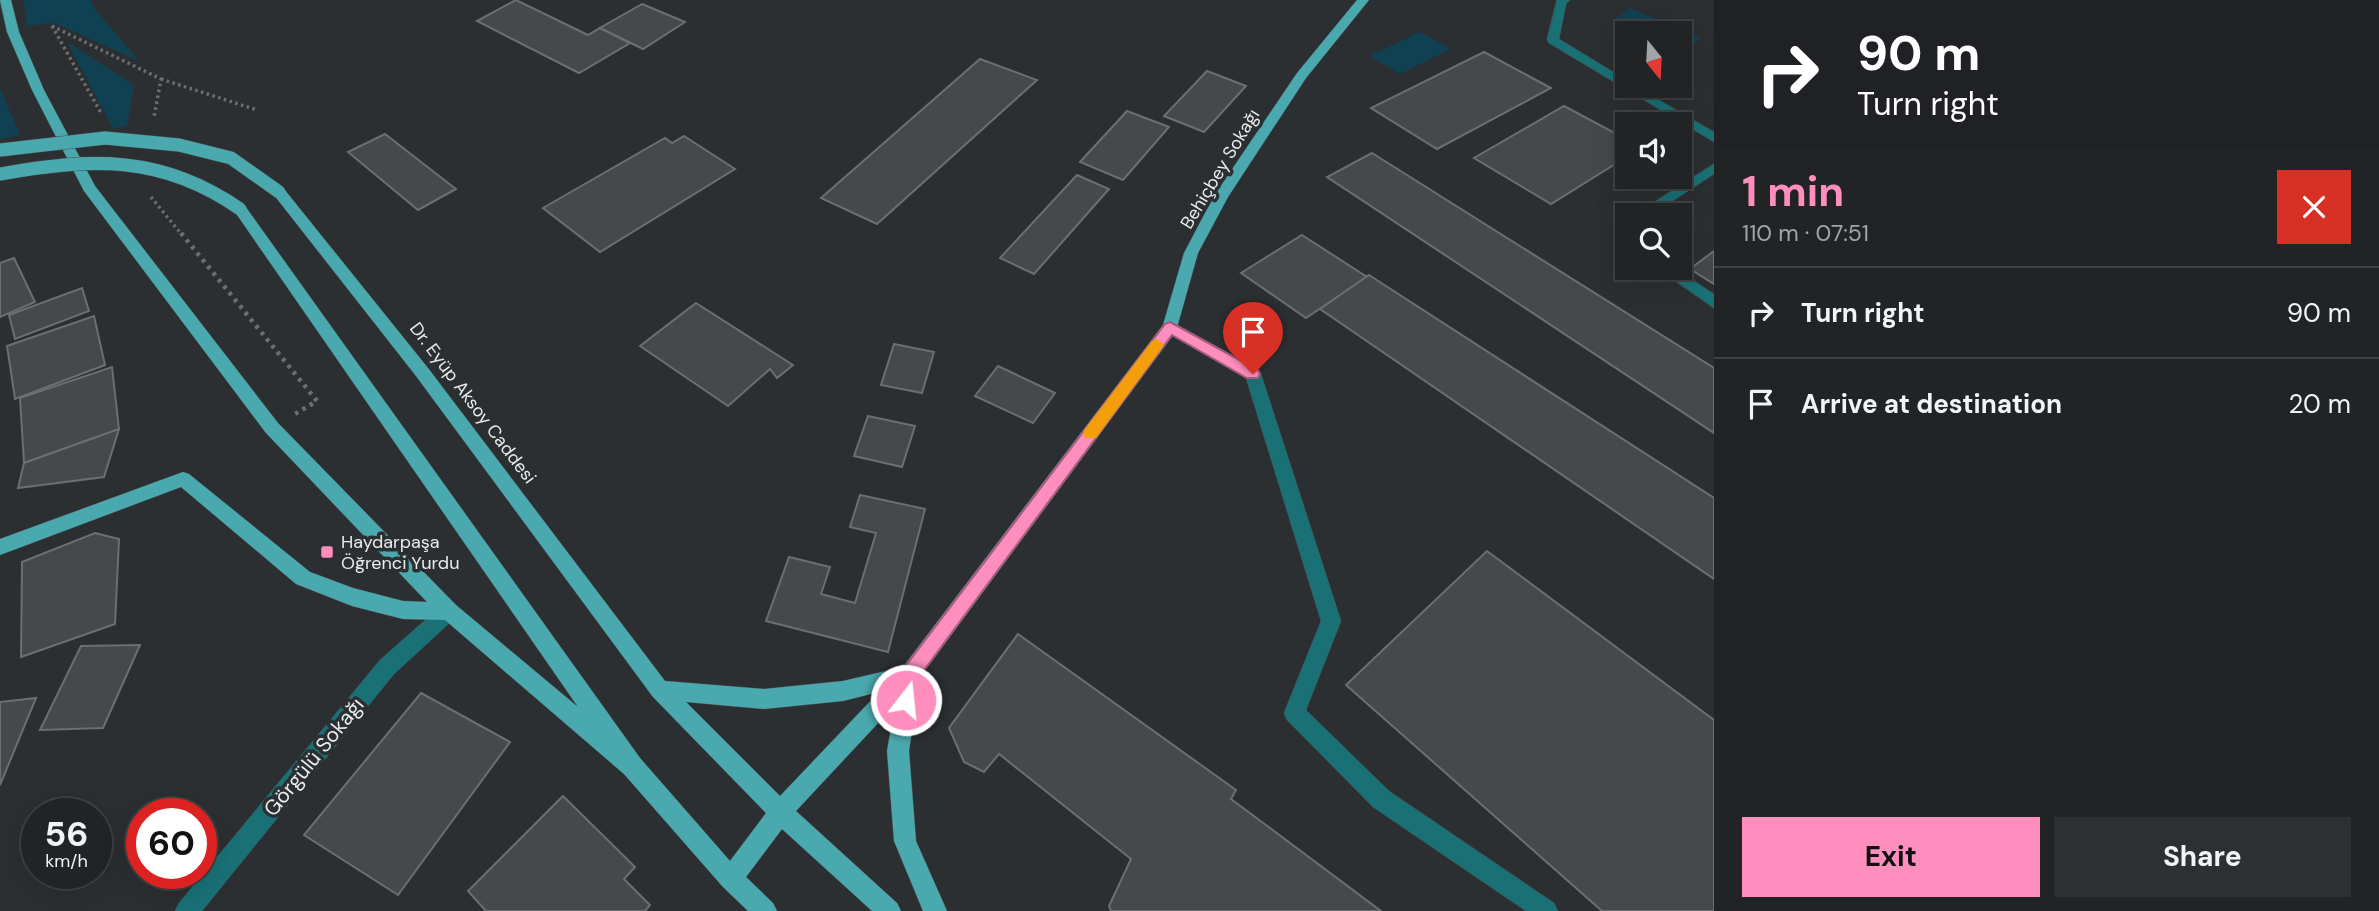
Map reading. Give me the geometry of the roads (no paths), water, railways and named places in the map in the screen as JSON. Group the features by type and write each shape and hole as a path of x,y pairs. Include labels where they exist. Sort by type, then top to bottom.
{"main road":[{"path":"5,0 13,32 38,90 89,188 272,428 449,611 632,766"},
{"name":"Behiçbey Sokağı","path":"731,879 780,812 910,674 1170,327 1191,253 1221,196 1301,76 1363,0"},
{"name":"Dr. Eyüp Aksoy Caddesi","path":"0,150 105,138 179,145 231,158 279,192 422,372 660,690 780,812 889,911"},
{"path":"0,174 42,166 99,162 142,166 170,172 218,191 240,209 632,766 731,879 765,911"},
{"path":"0,547 183,479 303,578 352,597 403,610 449,611"},
{"path":"660,690 764,699 843,691 910,674 898,751 905,841 935,911"}],"street":[{"path":"1564,0 1561,2 1553,40 1714,138"},
{"path":"1660,203 1714,167"},
{"path":"1682,280 1714,302"},
{"path":"1170,327 1253,374 1331,621 1294,713 1381,799 1546,911"},
{"name":"Görgülü Sokağı","path":"187,911 387,667 449,611"}],"place":[{"name":"Haydarpaşa Öğrenci Yurdu","path":"327,552"}]}
